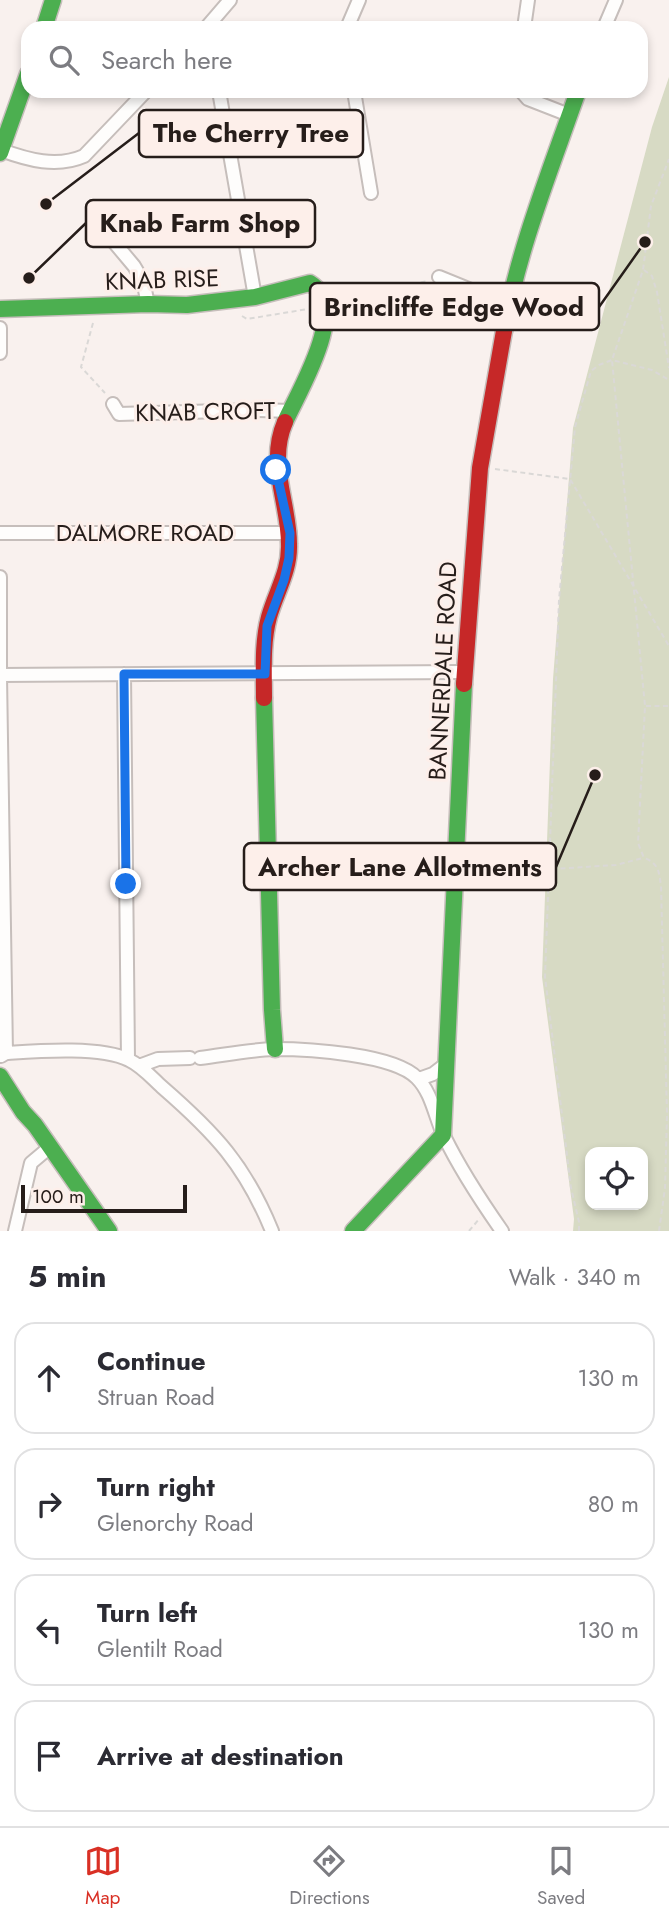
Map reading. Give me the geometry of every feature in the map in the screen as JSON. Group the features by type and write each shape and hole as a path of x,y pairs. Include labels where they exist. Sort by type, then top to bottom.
{"street":[{"path":"46,21 53,0"},
{"path":"212,21 230,0"},
{"path":"350,21 359,0"},
{"path":"525,21 528,0"},
{"path":"607,21 616,0"},
{"path":"21,94 1,151 55,164 71,162 84,156 139,98"},
{"path":"220,98 255,297"},
{"path":"355,98 371,194"},
{"path":"527,98 569,115"},
{"name":"BANNERDALE ROAD","path":"443,1135 464,672 480,468 508,305 575,98"},
{"path":"96,231 108,235 134,266 143,281 148,303"},
{"path":"439,277 508,305"},
{"name":"KNAB RISE","path":"0,309 148,303 187,305 255,297 306,283 314,284 320,299"},
{"path":"275,1049 272,1045 269,943 265,674 267,626 284,580 289,558 290,533 276,470 282,429 320,349 324,331 320,299"},
{"path":"0,328 0,353"},
{"name":"KNAB CROFT","path":"112,409 291,411"},
{"name":"DALMORE ROAD","path":"0,533 290,533"},
{"path":"0,577 3,1055 68,1051 106,1054 133,1063 208,1128 223,1146 247,1179 272,1231"},
{"path":"0,674 464,672"},
{"path":"124,674 133,1063"},
{"path":"133,1063 275,1049 339,1053 399,1065 419,1079 430,1099 443,1135 502,1231"},
{"path":"419,1079 433,1074 446,1064"},
{"path":"0,1076 109,1231"},
{"path":"354,1231 443,1135"},
{"path":"15,1231 31,1163 50,1147"}],"path":[{"path":"644,858 638,843 645,706 612,360 643,270 651,206 669,159"},
{"path":"643,270 652,276 657,292 669,368"},
{"path":"239,314 247,319 320,299 420,283 439,277"},
{"path":"93,320 93,329 81,367 112,409"},
{"path":"579,1231 571,1188 545,977 559,600 575,427 591,371 599,365 612,360 652,370 669,380"},
{"path":"480,468 570,479"},
{"path":"570,479 669,646"},
{"path":"645,706 669,706"},
{"path":"550,870 615,865 644,858 653,861 658,868 662,913 667,1114 665,1188 659,1231"},
{"path":"469,1231 487,1210"}],"green space":[{"path":"669,77 669,1231 573,1231 574,1219 542,977 553,679 573,428 652,127"}],"traffic: fast":[{"path":"46,21 53,0"},
{"path":"0,153 21,94"},
{"path":"504,331 526,240 575,98"},
{"path":"0,309 187,305 255,297 310,283 321,295 325,311 324,330 318,351 285,422"},
{"path":"353,1231 443,1135 464,684"},
{"path":"264,698 275,1049"},
{"path":"0,1076 109,1231"}],"traffic: jam":[{"path":"464,684 480,468 504,331"},
{"path":"264,698 265,637 289,554 288,528 278,468 280,438 285,422"}],"place":[{"name":"The Cherry Tree","path":"46,204"},
{"name":"Brincliffe Edge Wood","path":"645,242"},
{"name":"Knab Farm Shop","path":"29,278"},
{"name":"Archer Lane Allotments","path":"595,775"}],"route":[{"path":"126,884 124,674 265,674 267,626 289,558 290,533 276,470"}]}
